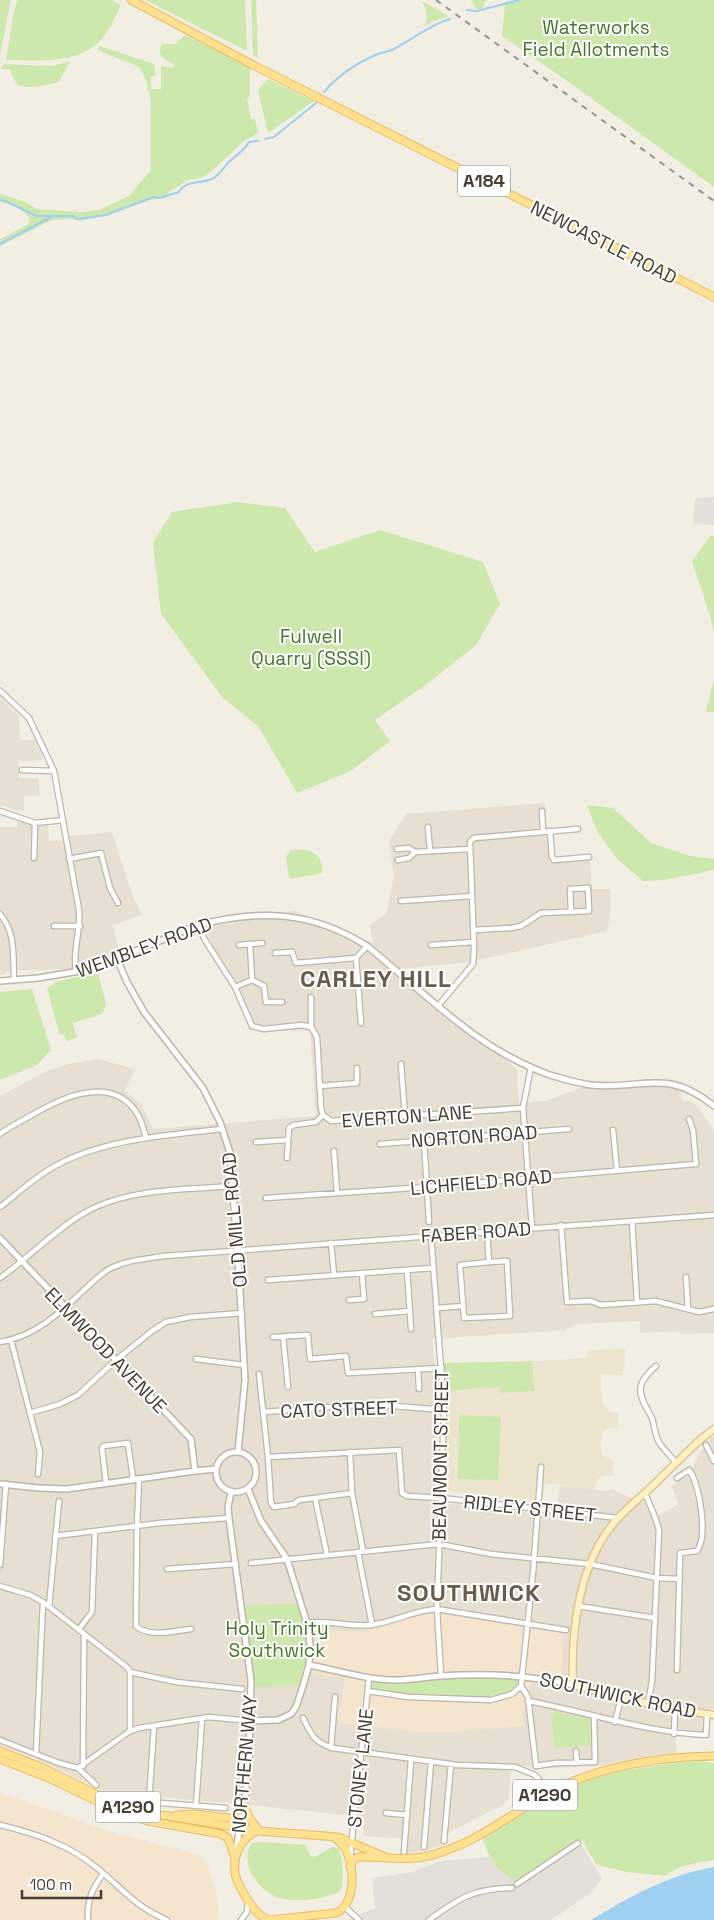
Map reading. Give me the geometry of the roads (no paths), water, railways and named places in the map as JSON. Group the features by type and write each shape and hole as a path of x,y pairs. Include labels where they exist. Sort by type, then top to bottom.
{"main road":[{"name":"NEWCASTLE ROAD","path":"131,0 253,65 714,297"},
{"path":"573,1685 572,1652 578,1606 590,1564 603,1538 618,1518 702,1438 714,1429"},
{"name":"SOUTHWICK ROAD","path":"573,1685 648,1704 710,1714"},
{"name":"A1290","path":"0,1751 41,1767 110,1801 144,1812 258,1831 332,1836 385,1857"},
{"name":"A1290","path":"350,1867 359,1856 408,1859 424,1857 456,1847 492,1828 550,1792 583,1778 627,1766 664,1759 714,1756"},
{"name":"A1290","path":"0,1759 51,1779 108,1809 126,1815 221,1834 228,1838 236,1858"},
{"path":"166,1816 194,1814 230,1818 235,1817 244,1806 258,1831 245,1838 236,1858"},
{"path":"332,1836 344,1844 350,1858 352,1888 351,1897 345,1907"},
{"name":"NORTHERN WAY","path":"236,1858 236,1878 248,1900 262,1918 270,1920"},
{"name":"A1290","path":"270,1920 336,1913 345,1907"},
{"name":"NORTHERN WAY","path":"256,1912 259,1920"}],"street":[{"path":"0,691 29,718 54,771 68,859 79,910 80,926 74,958 76,972"},
{"path":"22,770 54,771"},
{"path":"542,811 543,832"},
{"path":"0,812 35,823 63,820"},
{"path":"34,858 35,823"},
{"path":"428,827 430,851"},
{"path":"438,1006 473,964 474,930 470,842 474,838 578,829"},
{"path":"550,831 552,858 554,860 589,857"},
{"path":"397,849 409,848 415,852 470,849"},
{"path":"398,860 409,858 415,852"},
{"path":"68,859 100,853 110,888 118,903"},
{"path":"474,930 520,926 541,914 589,911 588,888 570,889 571,912"},
{"path":"401,900 472,896"},
{"path":"0,914 8,923 13,942 14,980"},
{"name":"WEMBLEY ROAD","path":"0,982 92,969 198,925 228,918 259,915 319,922 347,934 367,946 479,1040 503,1055 569,1080 591,1085 664,1082 682,1086 699,1094 714,1106"},
{"path":"198,925 234,987 252,1026 264,1029 302,1025 311,1027"},
{"path":"54,926 80,926"},
{"path":"431,945 474,942"},
{"path":"239,945 262,943"},
{"path":"250,944 252,980"},
{"path":"275,953 292,952 296,963 356,958 367,946"},
{"path":"356,958 360,1023"},
{"name":"OLD MILL ROAD","path":"117,959 127,982 144,1012 202,1088 222,1129 230,1154 244,1365 243,1408 238,1452"},
{"path":"234,987 252,980 264,986 266,1002 282,1002"},
{"name":"EVERTON LANE","path":"311,997 311,1027 317,1037 321,1108 323,1115 331,1121 523,1108"},
{"path":"401,1064 405,1116"},
{"path":"531,1067 523,1108 532,1228"},
{"path":"320,1086 357,1083 357,1068"},
{"path":"0,1134 48,1106 72,1095 98,1092 120,1097 133,1108 140,1118 146,1137"},
{"path":"287,1158 289,1128 294,1124 316,1122 323,1115"},
{"name":"LICHFIELD ROAD","path":"266,1198 528,1179 696,1164 693,1130 689,1119"},
{"path":"0,1207 36,1178 56,1165 86,1154 146,1137 222,1129"},
{"name":"NORTON ROAD","path":"380,1144 569,1129"},
{"path":"613,1130 617,1170"},
{"path":"256,1142 288,1140"},
{"path":"424,1140 429,1222"},
{"path":"334,1151 337,1193"},
{"path":"0,1278 79,1216 112,1201 153,1192 232,1186"},
{"name":"FABER ROAD","path":"0,1342 30,1333 66,1307 109,1269 132,1260 714,1214"},
{"path":"632,1220 637,1302"},
{"path":"561,1226 567,1302 590,1301 601,1305 656,1301 699,1312 714,1309"},
{"path":"487,1231 489,1262"},
{"name":"BEAUMONT STREET","path":"431,1235 444,1410 437,1609 442,1676"},
{"name":"ELMWOOD AVENUE","path":"0,1238 190,1438 195,1471"},
{"path":"331,1243 334,1276"},
{"path":"507,1261 510,1316 464,1318 460,1265 489,1262 507,1261"},
{"path":"268,1280 434,1268"},
{"path":"407,1270 412,1329"},
{"path":"349,1300 364,1299 362,1273"},
{"path":"686,1277 688,1309"},
{"path":"437,1308 463,1306"},
{"path":"375,1314 410,1311"},
{"path":"30,1413 60,1404 78,1395 116,1360 166,1322 190,1317 242,1313"},
{"path":"273,1337 308,1335 310,1359 346,1356 348,1373 442,1368"},
{"path":"283,1336 288,1387"},
{"path":"11,1340 40,1452 38,1474"},
{"path":"196,1359 244,1365"},
{"path":"656,1366 642,1383 641,1400 651,1416 658,1441 676,1463"},
{"path":"418,1369 419,1389"},
{"path":"259,1374 271,1503 274,1506 294,1504 299,1500 352,1493"},
{"name":"CATO STREET","path":"264,1412 368,1404 444,1410"},
{"path":"106,1483 102,1448 104,1446 128,1443 133,1479"},
{"path":"706,1445 714,1461"},
{"name":"RIDLEY STREET","path":"350,1452 399,1450 402,1493 406,1496 441,1498 618,1518"},
{"path":"232,1452 238,1452 251,1458 256,1471 253,1484 248,1489 231,1492 221,1486 216,1475 216,1469 221,1458 232,1452"},
{"path":"268,1457 350,1452 352,1493 372,1625"},
{"path":"541,1467 539,1509 521,1686 528,1697 536,1766 595,1762 594,1716"},
{"path":"0,1484 67,1489 216,1469"},
{"path":"677,1478 686,1470 691,1472 700,1493 701,1505 700,1548 697,1551 680,1553 677,1670"},
{"path":"139,1478 136,1626 140,1630 150,1633 191,1629"},
{"path":"0,1565 6,1484"},
{"path":"0,1740 71,1767 81,1767 130,1731 202,1718 278,1720 291,1714 296,1707 309,1665 310,1644 307,1624 287,1559 261,1521 248,1489"},
{"name":"NORTHERN WAY","path":"231,1492 228,1507 229,1518 251,1680 249,1755 236,1858"},
{"path":"645,1493 659,1530 652,1681 648,1704"},
{"path":"315,1498 327,1555"},
{"path":"49,1607 59,1501"},
{"path":"56,1536 137,1526 229,1518"},
{"path":"79,1629 92,1612 96,1532"},
{"path":"251,1563 439,1544 491,1554 590,1564 657,1578 680,1579"},
{"path":"167,1569 236,1564"},
{"path":"0,1586 30,1595 43,1602 128,1668 130,1672 130,1731"},
{"path":"36,1754 43,1602"},
{"path":"578,1606 655,1618"},
{"path":"307,1624 317,1622 372,1625 422,1610 437,1609 566,1630"},
{"path":"84,1634 81,1767 96,1785"},
{"name":"SOUTHWICK ROAD","path":"309,1665 369,1678 395,1680 442,1676 522,1677 542,1678 573,1685"},
{"path":"130,1672 176,1682 242,1689"},
{"name":"STONEY LANE","path":"350,1858 369,1678"},
{"path":"368,1691 408,1697 491,1700 512,1694 521,1686"},
{"path":"331,1748 335,1697"},
{"path":"615,1722 621,1698"},
{"path":"528,1701 674,1734 706,1735 710,1714"},
{"path":"674,1734 675,1709"},
{"path":"196,1806 202,1718"},
{"path":"303,1718 310,1733 319,1744 331,1748 411,1760 520,1769 535,1775 550,1792"},
{"path":"154,1726 149,1802 225,1808"},
{"path":"576,1751 577,1763"},
{"path":"404,1852 411,1760"},
{"path":"424,1847 431,1762"},
{"path":"444,1841 450,1764"},
{"path":"386,1813 407,1814"},
{"path":"0,1825 43,1836 64,1845 104,1874 140,1907 166,1920"},
{"path":"517,1884 578,1843"},
{"path":"88,1920 90,1894 104,1874"},
{"path":"429,1920 467,1894 512,1888"},
{"path":"240,1920 247,1912 248,1900"},
{"path":"345,1907 359,1920"}],"water":[{"path":"714,1867 714,1920 591,1920 620,1903 666,1881 681,1875"}],"waterway":[{"path":"467,10 477,11 519,0"},
{"path":"324,92 342,74 356,65 378,54 392,50 428,29 450,19"},
{"path":"265,139 274,137 316,103"},
{"path":"0,244 53,216 73,216 78,219 106,215 153,197 159,198 179,192 189,184 207,181 215,177 249,142 258,141"},
{"path":"0,200 37,216 52,216"}],"railway":[{"path":"436,0 714,201"}],"district":[{"name":"CARLEY HILL","path":"376,979"},
{"name":"SOUTHWICK","path":"469,1593"}],"park label":[{"name":"Waterworks Field Allotments","path":"596,38"},
{"name":"Fulwell Quarry (SSSI)","path":"311,647"},
{"name":"Holy Trinity Southwick","path":"277,1639"}]}
